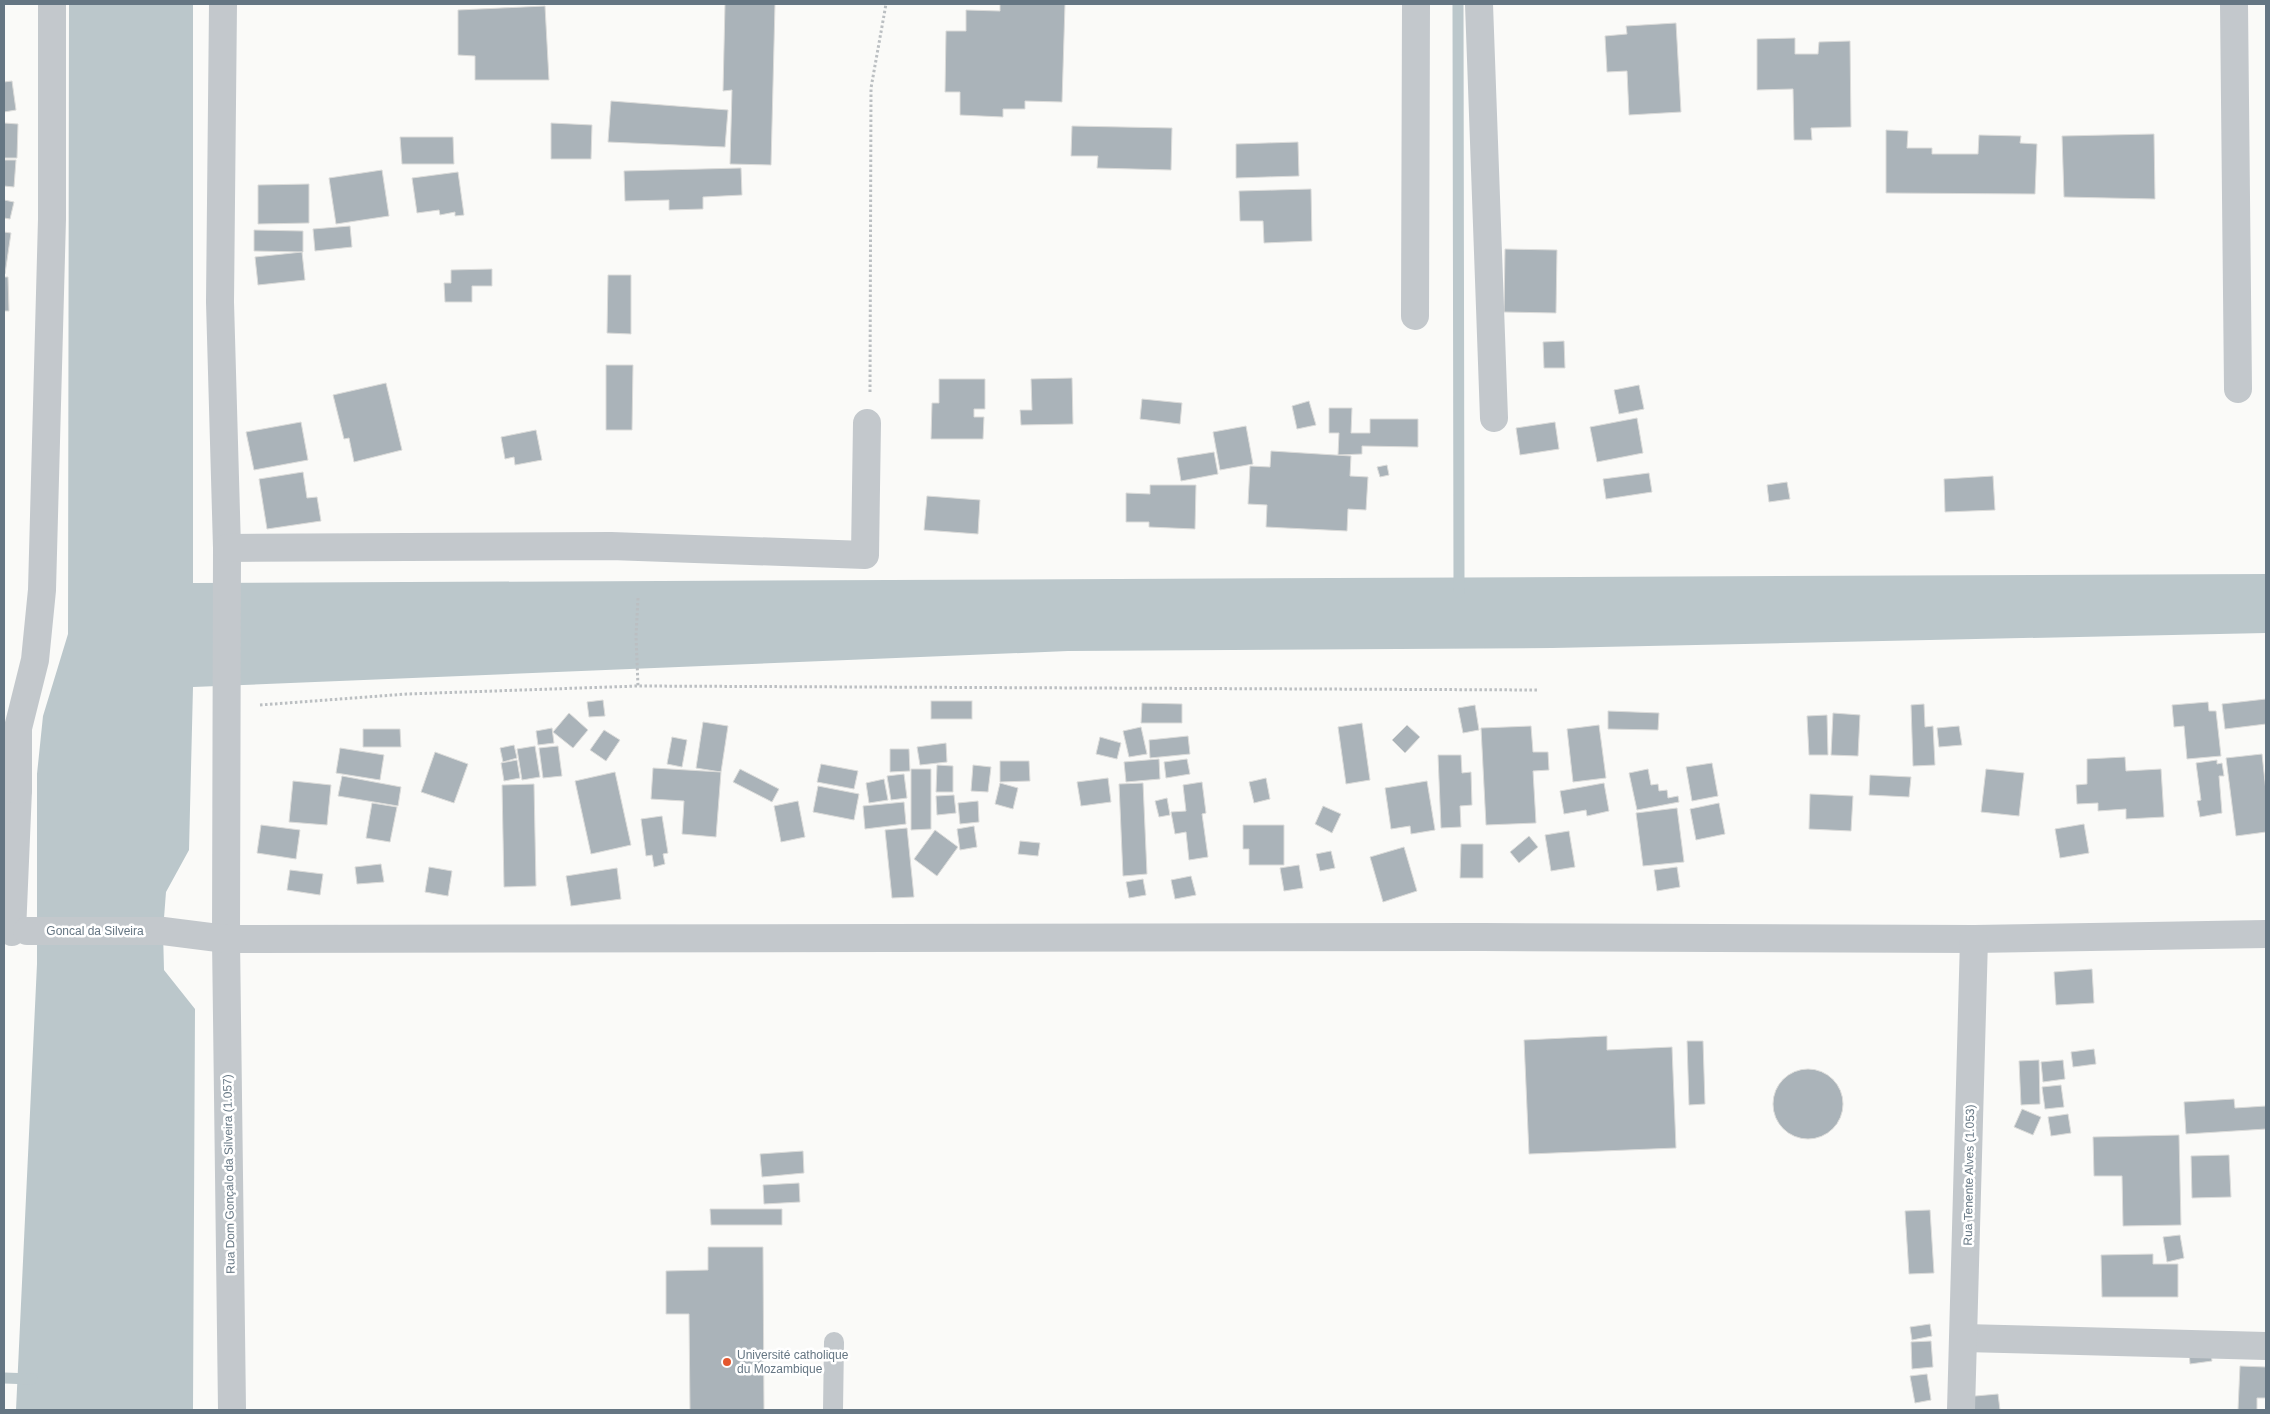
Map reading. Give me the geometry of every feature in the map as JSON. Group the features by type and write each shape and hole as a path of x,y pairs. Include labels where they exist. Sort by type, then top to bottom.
{"street":[{"path":"11,788 18,728 35,660 42,590 52,219 52,4"},
{"name":"Rua Dom Gonçalo da Silveira (1.057)","path":"223,4 220,302 227,548 225,702 226,939 232,1410"},
{"path":"1415,316 1416,4"},
{"path":"1479,4 1494,418"},
{"path":"2234,4 2238,390"},
{"path":"227,548 611,546 865,555 867,423"},
{"name":"Goncal da Silveira","path":"11,788 20,931 163,931 226,939 1492,937 1974,939 2266,934"},
{"name":"Rua Tenente Alves (1.053)","path":"1961,1410 1974,939"},
{"path":"1964,1338 2266,1346"}],"lane":[{"path":"833,1410 834,1342"}],"path":[{"path":"867,423 870,397 871,88 886,4"},
{"path":"638,598 636,636 638,686"},
{"path":"225,702 638,686 1539,690"}],"shaded area":[{"path":"69,4 193,4 193,583 2266,574 2266,633 1552,648 1068,651 193,687 189,850 166,892 163,931 164,970 195,1009 193,1410 16,1410 37,964 37,774 43,716 68,634"}],"building":[{"path":"725,4 775,4 771,165 730,164 732,90 723,91"},
{"path":"1000,4 1065,4 1062,102 1025,101 1025,109 1003,109 1003,117 960,115 960,92 945,92 946,31 966,31 966,10 1000,11"},
{"path":"545,6 549,80 475,80 475,56 458,55 458,10"},
{"path":"1676,23 1681,112 1629,115 1627,71 1607,72 1605,36 1627,34 1626,26"},
{"path":"1795,38 1795,54 1818,54 1819,42 1850,41 1851,127 1811,128 1812,140 1794,140 1793,89 1757,90 1757,39"},
{"path":"12,81 16,110 4,112 4,82"},
{"path":"611,101 728,110 725,147 608,142"},
{"path":"4,123 18,124 17,158 4,158"},
{"path":"551,123 592,125 591,159 551,159"},
{"path":"1072,126 1172,128 1171,170 1097,168 1098,156 1071,156"},
{"path":"1886,130 1908,131 1907,148 1932,148 1932,154 1978,154 1979,135 2021,136 2020,143 2037,144 2035,194 1886,193"},
{"path":"2154,134 2155,199 2064,197 2062,136"},
{"path":"400,137 453,137 454,164 402,164"},
{"path":"1298,142 1299,176 1236,178 1236,144"},
{"path":"4,160 16,160 14,187 4,186"},
{"path":"741,168 742,195 703,197 703,209 669,210 669,200 625,201 624,171"},
{"path":"382,170 389,216 336,224 329,178"},
{"path":"458,172 464,215 455,216 455,212 440,215 439,210 417,213 412,178"},
{"path":"309,184 309,223 258,224 258,185"},
{"path":"1311,189 1312,241 1264,243 1263,221 1240,221 1239,191"},
{"path":"4,200 14,202 10,219 4,218"},
{"path":"350,226 352,247 315,251 313,229"},
{"path":"254,230 303,231 303,252 254,251"},
{"path":"4,232 11,233 5,274 4,274"},
{"path":"1505,249 1557,250 1556,313 1504,312"},
{"path":"302,252 305,280 258,285 255,257"},
{"path":"492,269 492,286 472,286 472,302 445,302 444,283 451,283 451,270"},
{"path":"608,275 631,275 631,334 607,333"},
{"path":"4,277 8,277 9,311 4,311"},
{"path":"1564,341 1565,368 1544,368 1543,342"},
{"path":"606,365 633,365 632,430 606,430"},
{"path":"1072,378 1073,424 1021,425 1020,410 1032,410 1031,379"},
{"path":"939,379 985,379 985,409 974,409 974,417 984,417 983,439 931,439 932,403 939,403"},
{"path":"386,383 402,450 354,462 349,438 344,439 333,395"},
{"path":"1639,385 1644,409 1619,414 1614,390"},
{"path":"1142,399 1182,403 1180,424 1140,419"},
{"path":"1309,401 1316,425 1297,429 1292,406"},
{"path":"1329,408 1352,408 1351,433 1370,433 1370,419 1418,419 1418,447 1362,446 1362,454 1338,455 1339,433 1329,433"},
{"path":"1637,418 1643,453 1597,462 1590,427"},
{"path":"301,422 308,460 254,470 246,432"},
{"path":"1555,422 1559,449 1520,455 1516,428"},
{"path":"1246,426 1253,464 1220,470 1213,432"},
{"path":"536,430 542,460 515,465 514,457 505,459 501,437"},
{"path":"1271,451 1351,456 1350,476 1368,477 1366,510 1348,509 1347,531 1266,527 1267,505 1248,504 1250,466 1270,467"},
{"path":"1214,452 1218,474 1181,481 1177,458"},
{"path":"1387,465 1389,475 1380,477 1377,467"},
{"path":"303,472 307,498 317,497 321,521 267,529 259,479"},
{"path":"1649,473 1652,492 1606,499 1603,479"},
{"path":"1993,476 1995,510 1945,512 1944,479"},
{"path":"1787,482 1790,499 1769,502 1767,485"},
{"path":"1150,485 1196,485 1195,529 1149,527 1149,522 1126,522 1126,493 1150,494"},
{"path":"927,496 980,500 978,534 924,530"},
{"path":"2266,699 2266,724 2225,729 2222,704"},
{"path":"603,700 605,716 589,717 587,702"},
{"path":"931,701 972,701 972,719 931,719"},
{"path":"2208,702 2209,711 2216,711 2221,756 2187,759 2184,726 2174,727 2172,705"},
{"path":"1142,703 1182,704 1182,723 1141,723"},
{"path":"1924,704 1925,727 1933,726 1935,765 1913,766 1911,705"},
{"path":"1475,705 1479,730 1463,733 1458,708"},
{"path":"1608,711 1659,713 1658,730 1608,729"},
{"path":"569,713 588,730 573,748 553,732"},
{"path":"1833,713 1860,715 1858,756 1831,755"},
{"path":"1827,715 1828,755 1809,755 1807,716"},
{"path":"703,722 728,726 721,772 696,768"},
{"path":"1362,723 1370,780 1346,784 1338,727"},
{"path":"1407,725 1420,737 1405,753 1392,740"},
{"path":"1599,725 1606,778 1573,782 1567,729"},
{"path":"1531,726 1533,752 1548,752 1549,770 1533,771 1536,823 1486,825 1481,728"},
{"path":"1959,726 1962,745 1939,747 1937,728"},
{"path":"1141,727 1147,754 1129,757 1123,731"},
{"path":"552,728 554,743 538,745 536,731"},
{"path":"363,729 400,729 401,747 363,747"},
{"path":"604,730 620,740 606,761 590,750"},
{"path":"1188,736 1190,754 1150,758 1149,740"},
{"path":"672,737 687,740 682,767 667,764"},
{"path":"1100,737 1121,743 1117,759 1096,754"},
{"path":"946,743 947,762 920,765 917,747"},
{"path":"514,745 517,758 503,762 500,748"},
{"path":"535,746 540,777 522,780 517,749"},
{"path":"558,746 562,776 543,778 539,748"},
{"path":"340,748 384,755 380,780 336,773"},
{"path":"890,749 909,749 910,771 890,772"},
{"path":"435,752 468,764 454,803 421,792"},
{"path":"2262,754 2266,791 2266,832 2236,836 2226,758"},
{"path":"1438,755 1461,755 1462,773 1471,772 1472,805 1460,806 1461,827 1441,828"},
{"path":"2125,757 2126,771 2161,769 2164,817 2126,819 2126,809 2098,811 2098,803 2077,804 2076,785 2087,784 2087,759"},
{"path":"1159,759 1160,779 1126,782 1124,762"},
{"path":"1187,759 1190,774 1166,778 1164,762"},
{"path":"517,760 520,778 504,781 501,763"},
{"path":"2217,760 2217,764 2222,763 2224,776 2219,776 2222,813 2200,817 2197,801 2201,800 2196,763"},
{"path":"1000,761 1029,761 1030,781 1000,782"},
{"path":"1712,763 1718,796 1692,801 1686,767"},
{"path":"821,764 858,771 854,789 817,782"},
{"path":"937,765 953,766 953,792 936,792"},
{"path":"973,765 991,767 988,792 971,791"},
{"path":"653,768 721,772 716,837 682,834 684,801 651,799"},
{"path":"740,769 779,789 772,802 733,782"},
{"path":"911,769 931,769 931,829 911,830"},
{"path":"1648,769 1651,785 1658,784 1659,791 1667,790 1668,798 1678,796 1679,802 1637,810 1629,773"},
{"path":"1986,769 2024,773 2019,816 1981,812"},
{"path":"615,772 631,845 591,854 575,781"},
{"path":"904,774 907,798 891,800 887,776"},
{"path":"1870,775 1911,777 1909,797 1869,795"},
{"path":"342,776 401,787 398,806 338,796"},
{"path":"1108,778 1111,802 1081,806 1077,782"},
{"path":"1266,778 1270,799 1254,803 1249,782"},
{"path":"884,779 888,800 869,803 866,783"},
{"path":"293,781 331,785 327,825 289,822"},
{"path":"1427,781 1435,830 1411,834 1410,826 1391,829 1385,788"},
{"path":"1202,782 1206,813 1202,814 1208,857 1189,860 1186,832 1175,834 1171,812 1186,811 1183,785"},
{"path":"1000,783 1018,788 1013,809 995,804"},
{"path":"1143,783 1147,874 1123,876 1119,784"},
{"path":"1604,783 1609,811 1587,816 1586,810 1564,814 1560,791"},
{"path":"534,784 536,886 504,887 502,785"},
{"path":"818,786 859,794 854,820 813,812"},
{"path":"1810,794 1853,796 1851,831 1809,829"},
{"path":"954,795 956,813 937,815 936,796"},
{"path":"1167,798 1170,815 1159,817 1155,801"},
{"path":"798,801 805,837 781,842 774,806"},
{"path":"978,801 979,822 960,824 958,803"},
{"path":"904,802 906,824 865,829 863,806"},
{"path":"372,803 397,807 390,842 366,838"},
{"path":"1719,803 1725,834 1696,840 1690,809"},
{"path":"1323,806 1341,814 1332,833 1315,824"},
{"path":"1677,808 1684,862 1643,866 1636,813"},
{"path":"662,816 668,853 663,854 665,864 654,867 652,855 646,856 641,819"},
{"path":"2084,824 2089,853 2060,858 2055,829"},
{"path":"261,825 300,830 296,859 257,853"},
{"path":"1243,825 1284,825 1284,865 1249,865 1249,849 1243,849"},
{"path":"974,826 977,847 960,850 957,829"},
{"path":"907,828 914,897 892,898 885,830"},
{"path":"935,830 958,847 937,876 914,859"},
{"path":"1569,831 1575,867 1551,871 1545,835"},
{"path":"1529,836 1538,847 1519,863 1510,852"},
{"path":"1020,841 1040,843 1038,856 1018,854"},
{"path":"1461,844 1483,844 1483,878 1460,878"},
{"path":"1404,847 1417,891 1383,902 1370,857"},
{"path":"1331,851 1335,868 1320,871 1316,854"},
{"path":"381,864 384,882 357,884 355,867"},
{"path":"1299,865 1303,888 1284,891 1280,868"},
{"path":"429,867 452,871 448,896 425,892"},
{"path":"1677,867 1680,887 1657,891 1654,870"},
{"path":"617,868 621,899 571,906 566,876"},
{"path":"290,870 323,874 320,895 287,890"},
{"path":"1191,876 1196,895 1175,899 1171,880"},
{"path":"1143,879 1146,895 1129,898 1126,882"},
{"path":"2092,969 2094,1003 2056,1005 2054,972"},
{"path":"1607,1036 1607,1050 1672,1047 1676,1148 1529,1154 1524,1040"},
{"path":"1687,1041 1703,1041 1705,1104 1689,1105"},
{"path":"2094,1049 2096,1064 2073,1067 2071,1052"},
{"path":"2039,1060 2040,1104 2021,1105 2019,1061"},
{"path":"2063,1060 2065,1079 2043,1082 2041,1062"},
{"path":"1808,1069 1827,1075 1837,1085 1843,1104 1837,1123 1827,1133 1808,1139 1789,1133 1779,1123 1773,1104 1779,1085 1789,1075"},
{"path":"2061,1085 2064,1107 2045,1109 2042,1087"},
{"path":"2234,1099 2235,1108 2266,1106 2266,1129 2186,1134 2184,1102"},
{"path":"2022,1109 2041,1117 2033,1135 2014,1127"},
{"path":"2068,1114 2071,1133 2051,1136 2048,1117"},
{"path":"2179,1135 2181,1225 2123,1226 2122,1176 2094,1176 2093,1137"},
{"path":"803,1151 804,1173 762,1177 760,1154"},
{"path":"2229,1155 2231,1197 2192,1198 2191,1156"},
{"path":"799,1183 800,1202 764,1204 763,1185"},
{"path":"710,1209 782,1209 782,1225 711,1225"},
{"path":"1930,1210 1934,1273 1909,1274 1905,1211"},
{"path":"2180,1235 2184,1258 2167,1262 2163,1237"},
{"name":"Université catholique du Mozambique","path":"708,1247 763,1247 764,1410 690,1410 689,1314 666,1314 666,1271 708,1270"},
{"path":"2153,1254 2153,1264 2178,1264 2178,1297 2102,1297 2101,1255"},
{"path":"1930,1324 1932,1336 1912,1340 1910,1327"},
{"path":"1931,1341 1933,1367 1912,1369 1911,1342"},
{"path":"2210,1348 2212,1361 2190,1364 2189,1351"},
{"path":"2240,1366 2266,1367 2266,1398 2257,1398 2257,1410 2238,1410"},
{"path":"1927,1374 1931,1400 1915,1403 1910,1376"},
{"path":"1998,1394 2000,1410 1966,1410 1964,1397"}],"waterway":[{"path":"1458,4 1459,592"},
{"path":"4,1378 32,1379"}],"place":[{"name":"Université catholique du Mozambique","path":"727,1362"}]}
